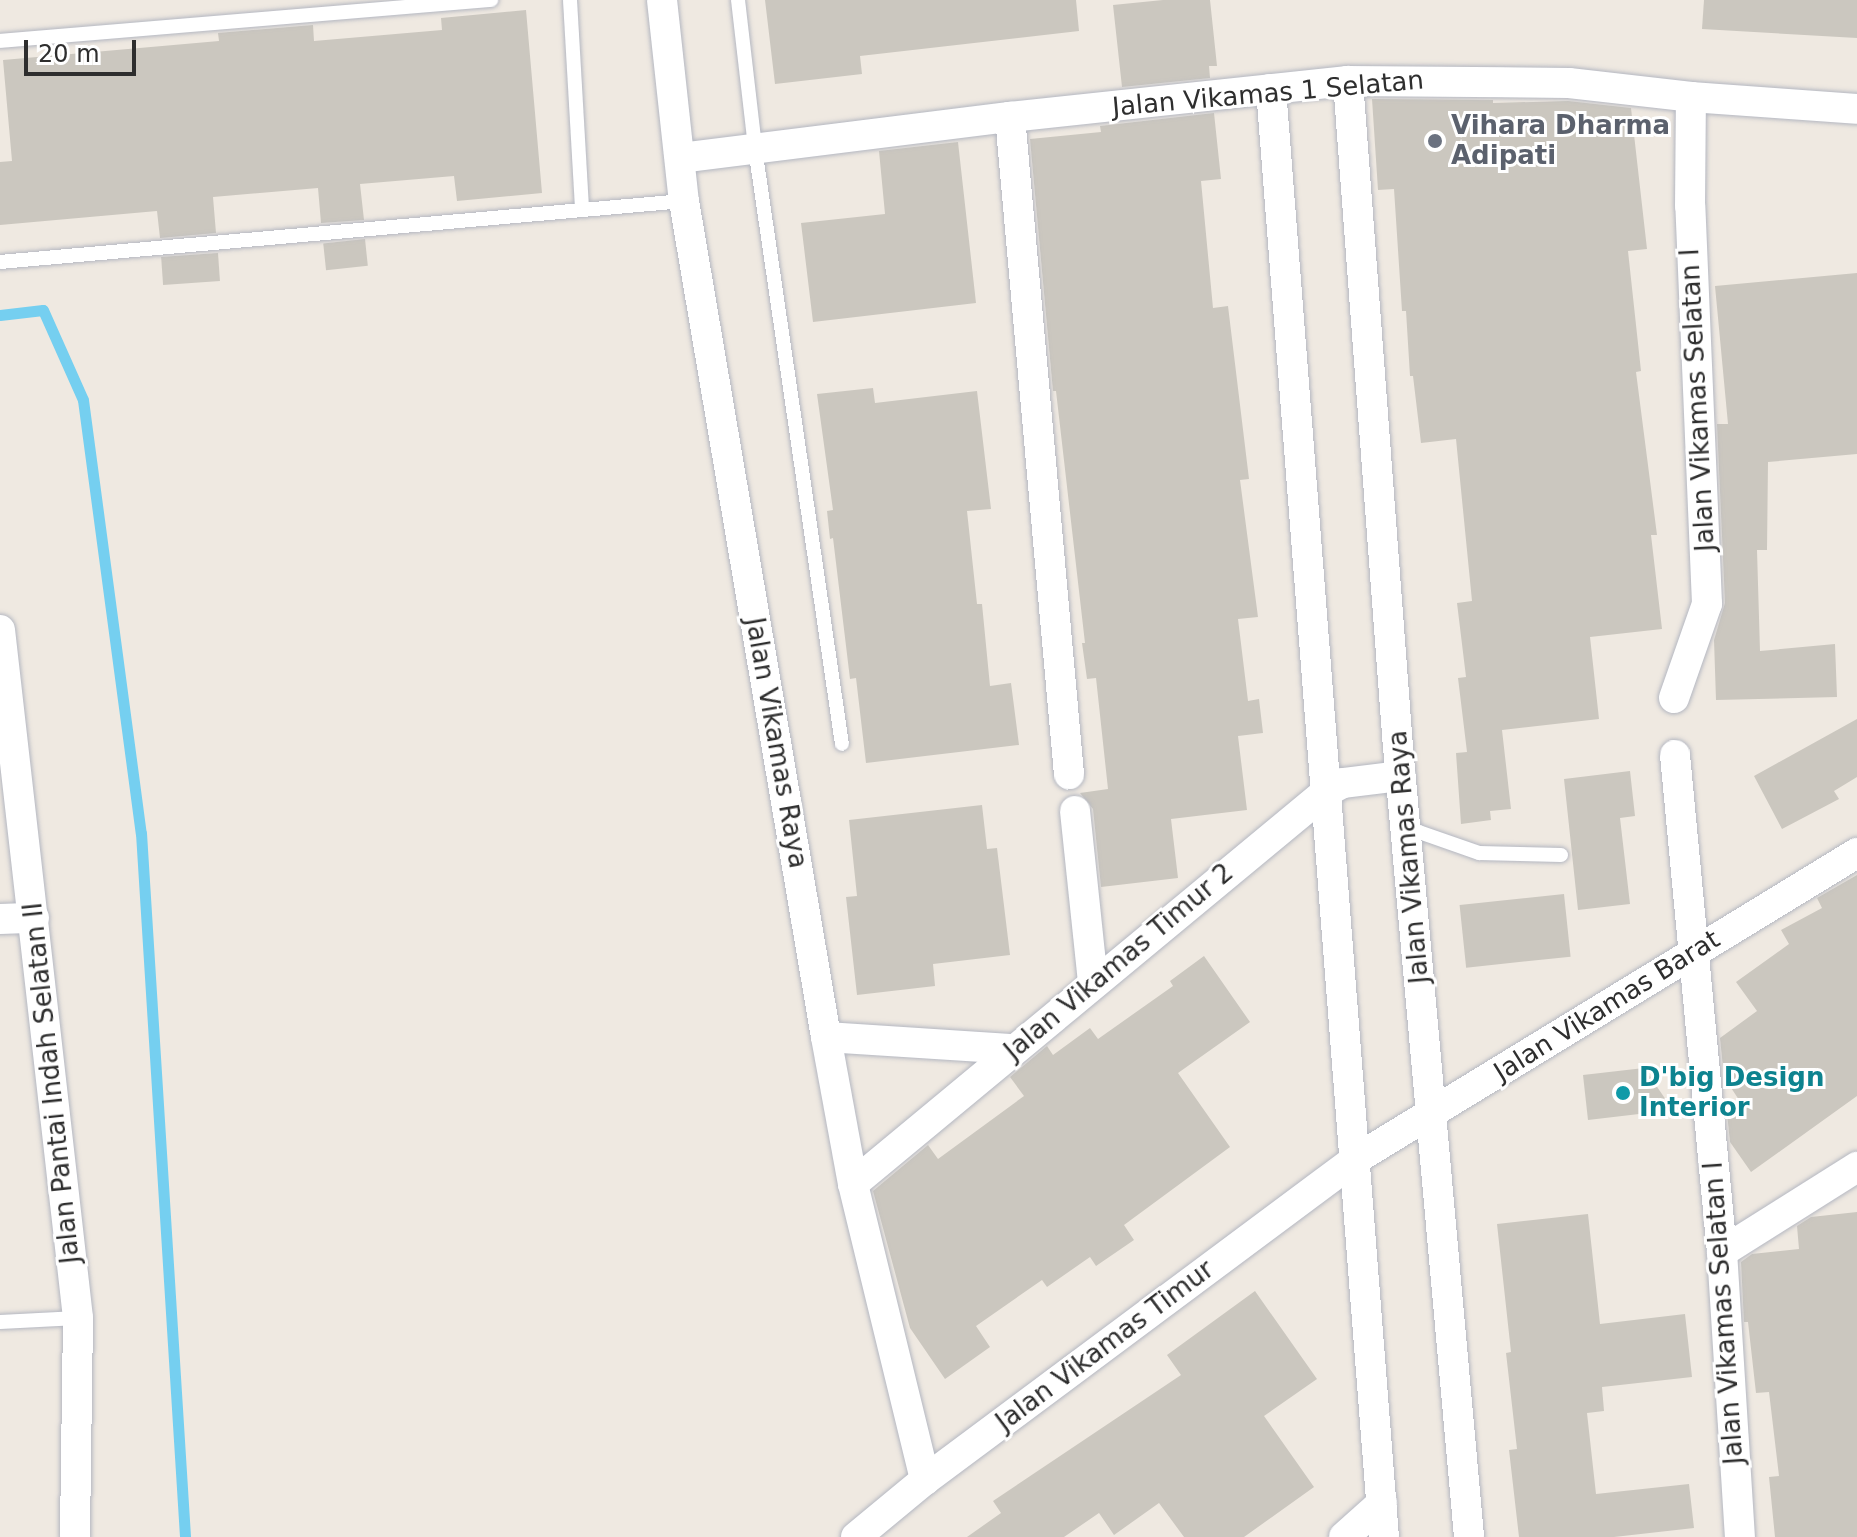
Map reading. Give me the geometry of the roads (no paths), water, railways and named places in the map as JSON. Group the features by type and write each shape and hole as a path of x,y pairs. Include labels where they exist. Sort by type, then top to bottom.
{"street":[{"name":"Jalan Vikamas Raya","path":"662,0 684,201 826,1037 853,1184 925,1480"},
{"name":"Jalan Vikamas Raya","path":"1338,82 1393,777 1407,832 1427,1118 1469,1537"},
{"name":"Jalan Vikamas 1 Selatan","path":"680,158 1010,117 1338,82 1569,83 1691,97 1857,109"},
{"path":"1280,88 1334,787 1366,1153 1384,1537"},
{"name":"Jalan Vikamas Selatan I","path":"1674,698 1707,604 1690,206 1691,97"},
{"path":"1010,117 1069,774"},
{"name":"Jalan Pantai Indah Selatan II","path":"0,630 78,1318 75,1537"},
{"name":"Jalan Vikamas Selatan I","path":"1675,755 1722,1252 1740,1537"},
{"path":"1334,787 1393,777"},
{"name":"Jalan Vikamas Timur 2","path":"853,1184 1093,982 1334,787"},
{"path":"1075,811 1093,982"},
{"name":"Jalan Vikamas Barat","path":"1366,1153 1857,853"},
{"path":"0,919 34,918"},
{"path":"826,1037 1014,1049"},
{"name":"Jalan Vikamas Timur","path":"856,1537 925,1480 1366,1153"},
{"path":"1722,1252 1857,1167"},
{"path":"1344,1537 1382,1503"}],"lane":[{"path":"0,41 491,0"},
{"path":"570,0 582,210"},
{"path":"738,0 755,148 842,744"},
{"path":"0,262 684,201"},
{"path":"1407,832 1419,832 1479,853 1561,855"},
{"path":"0,1322 78,1318"}],"waterway":[{"path":"0,315 43,310 83,400 141,833 185,1537"}],"place":[{"name":"Vihara Dharma Adipati","path":"1435,141"},
{"name":"D'big Design Interior","path":"1623,1093"}]}
